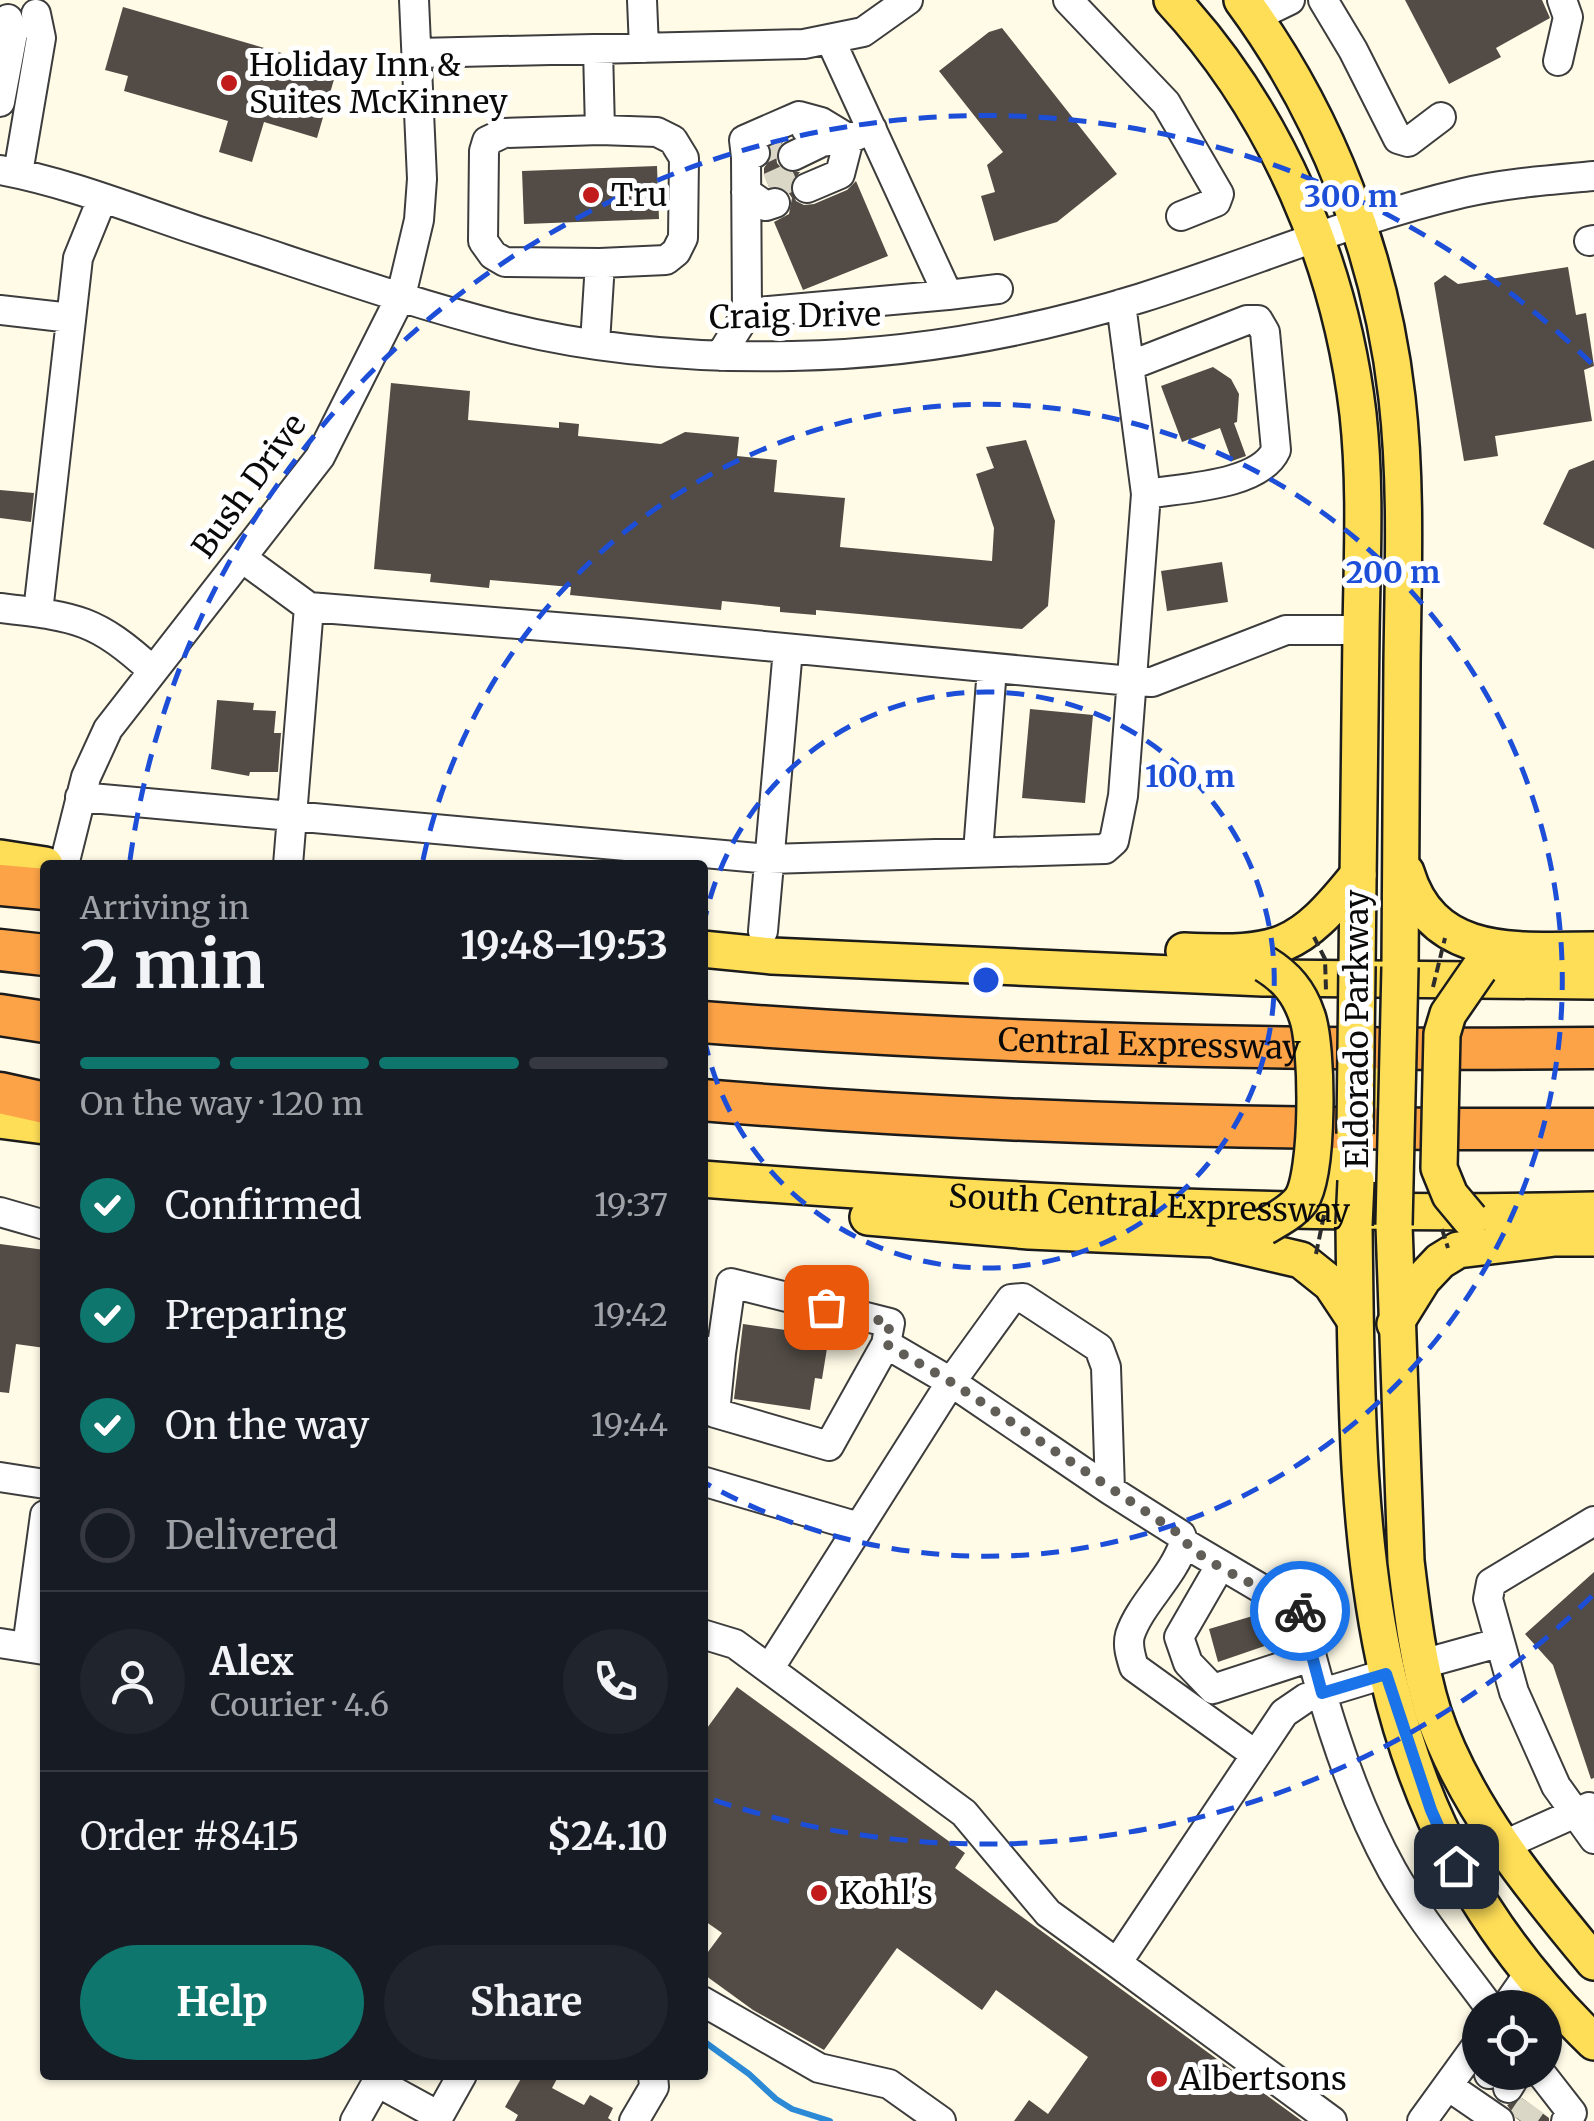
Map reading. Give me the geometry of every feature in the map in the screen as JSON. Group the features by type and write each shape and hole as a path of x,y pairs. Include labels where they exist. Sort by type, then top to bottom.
{"highway":[{"path":"0,885 40,889"},
{"path":"0,950 40,954"},
{"path":"0,1016 40,1021"},
{"name":"Central Expressway","path":"708,1022 997,1041 1280,1050 1594,1048"},
{"path":"0,1093 40,1102"},
{"path":"708,1100 1129,1124 1594,1128"}],"main road":[{"name":"Eldorado Parkway","path":"1172,0 1218,53 1260,117 1298,192 1342,324 1358,413 1364,523 1357,966 1374,1114 1394,1226 1406,1561 1422,1664 1434,1712 1458,1768 1538,1894 1594,1962"},
{"name":"Eldorado Parkway","path":"1248,9 1288,66 1315,116 1356,224 1379,304 1397,398 1402,474 1398,1030 1356,1181 1326,1214 1353,1317 1360,1509 1370,1590 1386,1674 1431,1810 1456,1866 1509,1947 1594,2042"},
{"path":"1400,846 1412,891 1428,917 1454,935 1512,950 1594,950"},
{"path":"0,858 40,864"},
{"path":"708,930 1230,953 1273,947 1300,937 1358,875"},
{"path":"1326,1214 1316,1190 1374,1114 1426,1012 1450,987 1512,950"},
{"path":"708,951 1244,978 1594,981"},
{"path":"1230,953 1277,972 1300,988 1330,1025 1374,1114 1427,1187 1455,1213 1476,1223 1555,1238 1594,1238"},
{"path":"1476,1223 1450,1195 1439,1168 1441,1052 1448,1014 1480,968"},
{"path":"1277,972 1306,1012 1313,1042 1312,1162 1308,1186 1326,1214"},
{"path":"0,1120 40,1125"},
{"name":"South Central Expressway","path":"708,1180 925,1197 1233,1208 1594,1210"},
{"name":"South Central Expressway","path":"708,1204 1029,1231 1215,1239"},
{"path":"1215,1239 1326,1214"},
{"path":"1396,1324 1423,1280 1448,1255 1475,1246 1555,1238"},
{"path":"1215,1239 1301,1260 1331,1284 1353,1317"},
{"path":"1360,1509 1378,1544 1396,1653 1403,1663 1422,1664"},
{"path":"1386,1674 1399,1680 1413,1696 1461,1812 1484,1845 1538,1894"}],"street":[{"name":"Bush Drive","path":"65,860 80,797 108,728 320,457 401,296 420,206 414,0"},
{"path":"642,0 644,48"},
{"path":"418,53 804,44 863,32 908,0"},
{"path":"1068,0 1166,103 1219,194 1216,202 1181,216"},
{"path":"1248,9 1290,0"},
{"path":"1323,0 1398,139 1408,142 1441,117"},
{"path":"1558,61 1568,17 1562,0"},
{"path":"0,102 13,33 23,12 41,38 9,172"},
{"path":"830,39 860,134 948,295"},
{"path":"598,49 600,130"},
{"path":"720,356 747,313 761,178 744,140 799,116 860,134"},
{"path":"797,164 822,122"},
{"path":"600,130 657,132 673,140 684,158 683,238 676,252 666,260 600,263 505,262 493,255 483,242 487,141 494,136 600,130"},
{"path":"797,164 820,132 860,134"},
{"path":"797,164 840,174 860,134"},
{"name":"Craig Drive","path":"9,172 508,328 595,343 720,356 792,356 949,343 1017,330 1121,304 1356,224 1468,192 1594,176"},
{"path":"38,612 78,258 102,198"},
{"path":"595,343 600,263"},
{"path":"747,313 998,289"},
{"path":"80,797 769,859 1105,849 1114,842 1123,796 1146,494 1121,304"},
{"path":"0,310 71,318"},
{"path":"1129,366 1247,320 1258,320 1265,332 1276,450 1272,459 1252,475 1146,494"},
{"path":"242,558 309,607 1131,681 1152,682 1286,630 1362,630"},
{"path":"289,860 309,607"},
{"path":"0,608 90,623 152,672"},
{"path":"762,931 788,649"},
{"path":"978,852 992,668"},
{"path":"0,1212 40,1223"},
{"path":"731,1283 890,1323 886,1344 829,1446 715,1414 712,1352 731,1283"},
{"path":"769,1669 951,1382 1011,1299 1022,1298 1100,1348 1106,1367 1110,1490"},
{"path":"886,1344 951,1382 1181,1535 1184,1543 1220,1566 1268,1592 1294,1587 1322,1693 1364,1811 1392,1871 1477,1990"},
{"path":"0,1477 40,1483"},
{"path":"708,1483 859,1527"},
{"path":"1594,1521 1491,1584 1488,1599 1514,1692 1556,1786 1585,1809 1594,1840"},
{"path":"1184,1543 1179,1558 1131,1632 1129,1647 1134,1668 1256,1754"},
{"path":"24,1647 40,1546"},
{"path":"1220,1566 1180,1637 1188,1662 1213,1689 1312,1657"},
{"path":"708,1636 735,1644 964,1812 1048,1913 1332,2121"},
{"path":"1422,1664 1498,1643"},
{"path":"1117,1963 1284,1712 1306,1698 1386,1674"},
{"path":"1504,1845 1585,1809"},
{"path":"1518,1990 1530,1972"},
{"path":"708,2004 819,2068 889,2084 941,2121"},
{"path":"356,2121 378,2080"},
{"path":"382,2080 444,2118 460,2080"},
{"path":"634,2121 654,2088 653,2080"},
{"path":"1544,2090 1572,2113 1566,2121"},
{"path":"1422,2121 1489,2092"}],"path":[{"path":"1314,937 1325,959 1326,996"},
{"path":"1431,997 1445,938"},
{"path":"1316,1254 1326,1214"}],"building":[{"path":"1405,0 1542,0 1550,18 1496,48 1501,57 1449,84"},
{"name":"Holiday Inn & Suites McKinney","path":"123,7 337,69 317,138 264,122 252,162 219,152 228,121 124,91 128,76 105,70"},
{"path":"1002,28 1117,174 1057,222 994,241 981,196 995,192 987,165 1003,152 939,71 989,32"},
{"path":"783,142 776,154 777,163 784,171 800,172 790,185 796,201 814,204 847,190 856,181 888,256 803,290 774,222 789,214 792,198 786,189 769,187 764,174 772,156 771,147"},
{"name":"Tru","path":"657,166 659,219 524,224 522,171"},
{"path":"1568,267 1576,315 1586,313 1594,366 1584,370 1592,421 1495,436 1498,456 1464,461 1434,283 1445,275 1458,284"},
{"path":"1213,367 1231,379 1239,394 1234,423 1246,456 1232,461 1220,428 1182,442 1161,386"},
{"path":"391,383 470,391 468,420 559,428 559,422 579,424 578,436 661,444 685,432 739,437 737,456 777,460 774,492 845,498 840,547 992,561 994,528 976,474 994,468 986,447 1026,440 1055,521 1048,606 1022,629 816,610 816,615 780,612 780,607 722,601 721,610 570,595 571,587 490,580 489,588 430,582 431,574 374,569"},
{"path":"1594,460 1594,549 1543,524 1569,470"},
{"path":"0,490 34,493 31,522 0,518"},
{"path":"1222,562 1228,602 1167,611 1161,571"},
{"path":"217,700 254,703 253,710 276,711 274,733 281,733 278,772 250,772 249,776 211,769"},
{"path":"1030,709 1093,715 1085,803 1022,798"},
{"path":"0,1244 40,1249 40,1347 16,1344 9,1393 0,1392"},
{"path":"743,1324 829,1336 822,1379 815,1378 810,1410 734,1399"},
{"path":"1594,1572 1591,1779 1553,1665 1525,1634"},
{"path":"1280,1608 1288,1638 1218,1662 1209,1629"},
{"name":"Kohl's","path":"737,1687 965,1853 955,1868 1302,2121 1014,2121 1029,2100 1048,2114 1088,2057 996,1990 982,2010 897,1948 824,2050 753,2010 708,1977 708,1952 722,1933 708,1923 708,1727"},
{"path":"520,2080 556,2080 552,2088 584,2105 590,2095 613,2108 608,2118 612,2121 515,2121 518,2115 505,2107"},
{"path":"1522,2098 1549,2121 1516,2118 1507,2105"}],"waterway":[{"path":"708,2044 776,2099 792,2109 830,2121"}],"tunnel":[{"path":"755,153 786,138"},
{"path":"769,187 800,173"},
{"path":"1521,2121 1532,2105"}],"way so far":[{"path":"826,1307 890,1323 886,1344 951,1382 1181,1535 1184,1543 1220,1566 1268,1592 1294,1587 1300,1611"}],"place":[{"name":"Holiday Inn & Suites McKinney","path":"229,83"},
{"name":"Tru","path":"591,195"},
{"name":"Kohl's","path":"819,1893"},
{"name":"Albertsons","path":"1159,2079"}],"route":[{"path":"1300,1611 1322,1693 1386,1674 1431,1810 1456,1866"}]}
